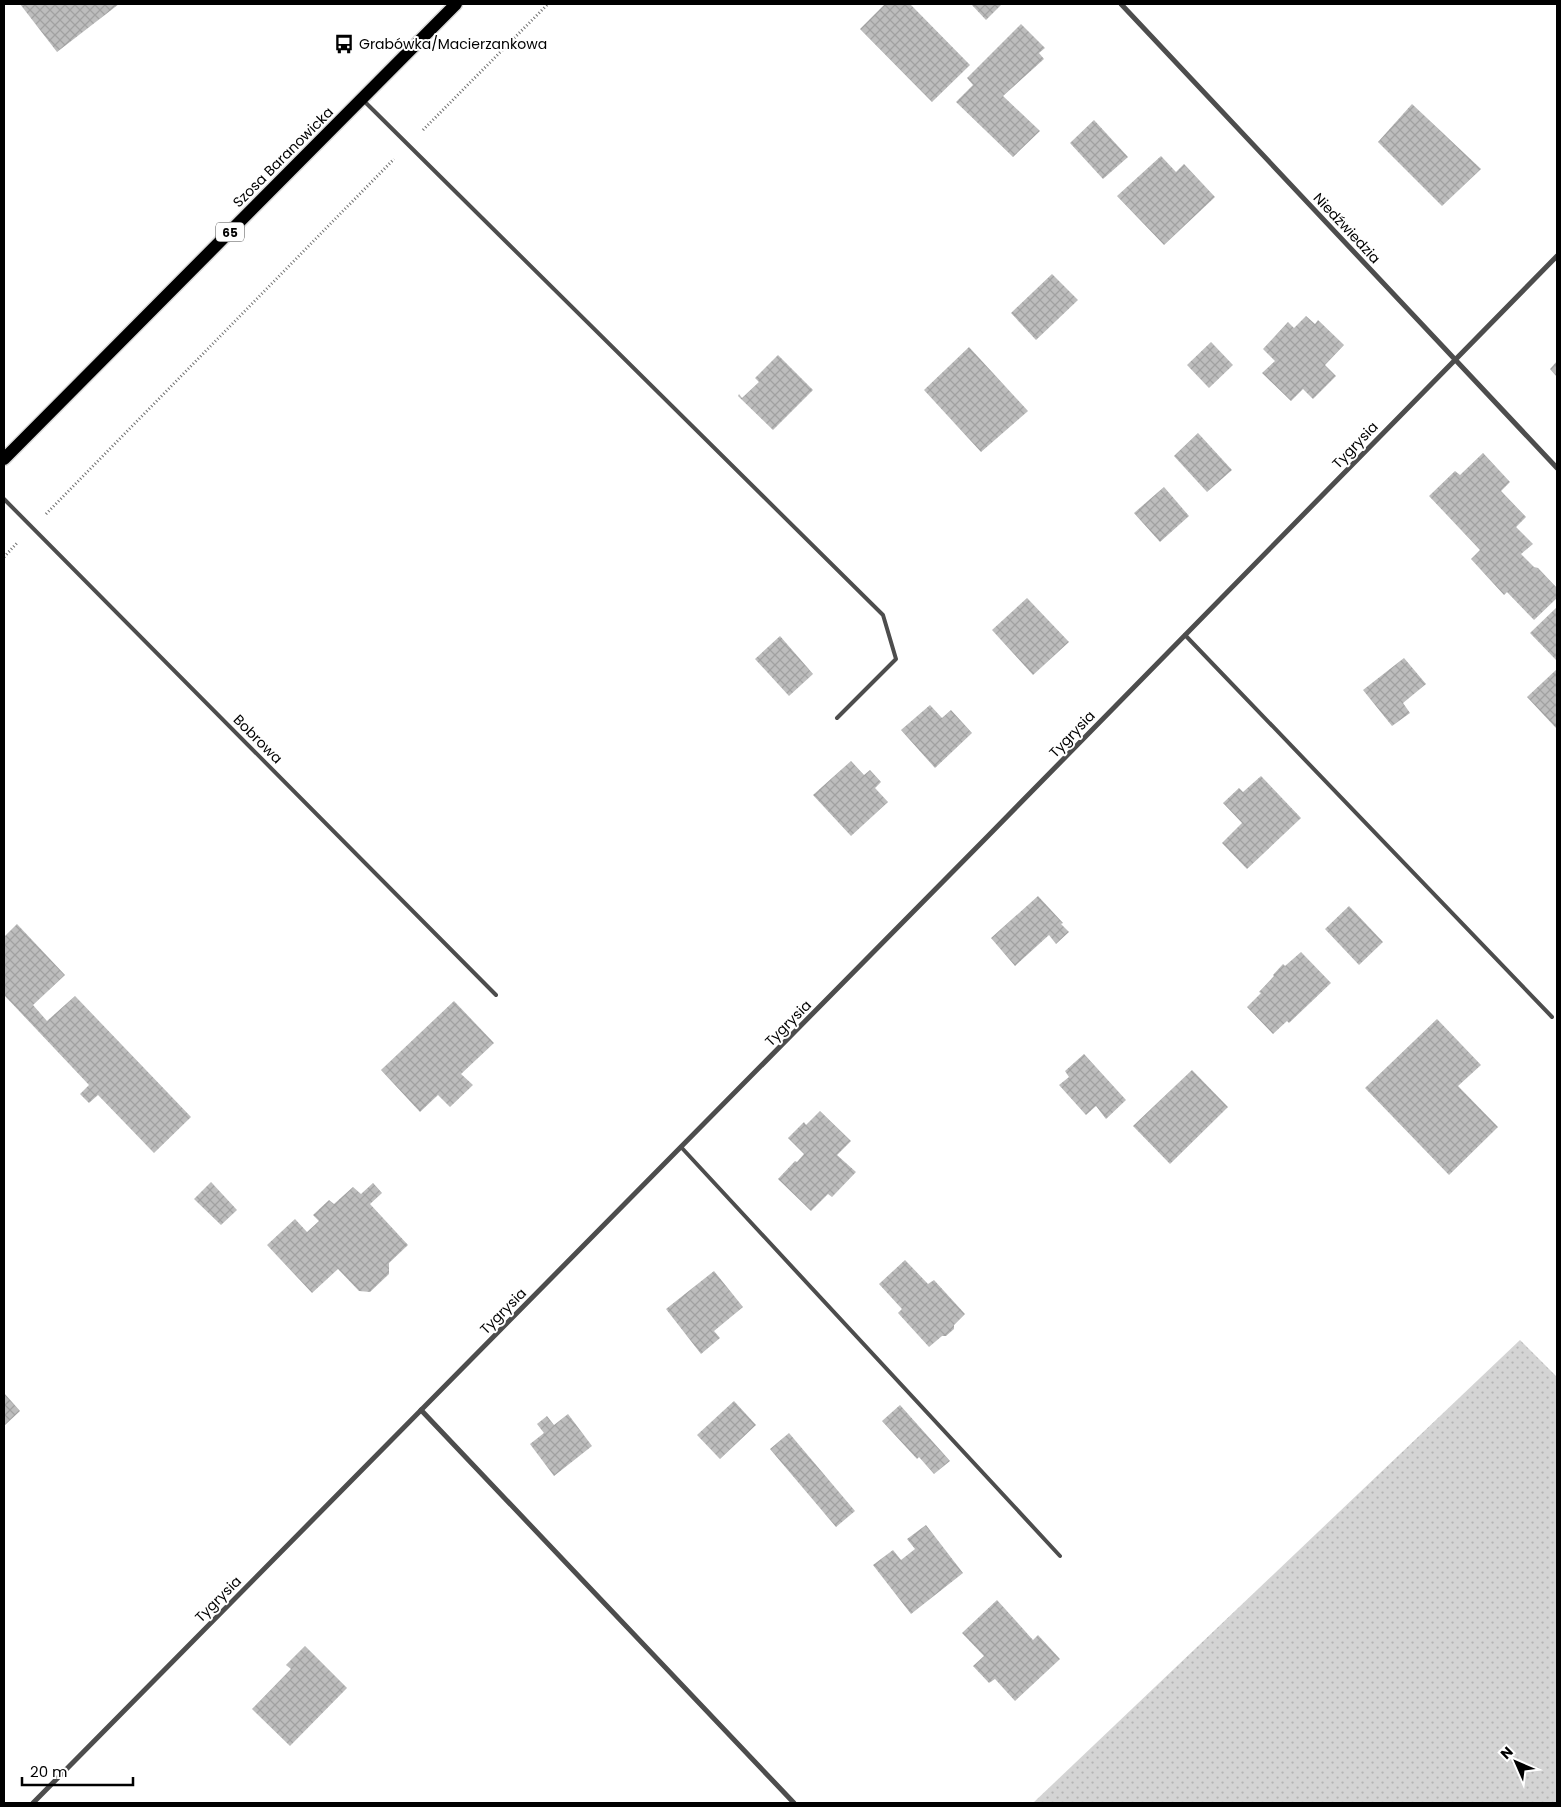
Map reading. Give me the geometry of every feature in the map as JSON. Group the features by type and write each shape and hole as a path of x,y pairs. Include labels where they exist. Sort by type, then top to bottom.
{"main road":[{"name":"Szosa Baranowicka","path":"4,460 456,4"}],"street":[{"name":"Niedźwiedzia","path":"1121,4 1557,468"},
{"name":"Tygrysia","path":"33,1803 1557,256"},
{"path":"421,1410 794,1803"}],"lane":[{"path":"362,99 883,615 896,659 837,718"},
{"name":"Bobrowa","path":"4,499 496,995"},
{"path":"1185,635 1552,1017"},
{"path":"681,1147 1060,1556"}],"path":[{"path":"4,557 548,4"}],"shaded area":[{"path":"1520,1340 1557,1377 1557,1803 1033,1803"}],"building":[{"path":"20,4 119,4 57,52"},
{"path":"885,4 910,4 970,65 932,102 860,29"},
{"path":"971,4 1002,4 986,20"},
{"path":"1021,24 1045,48 1039,53 1044,59 1003,96 1040,131 1013,157 956,102 973,85 967,78"},
{"path":"1412,104 1481,169 1442,206 1378,142"},
{"path":"1094,120 1128,157 1103,179 1070,143"},
{"path":"1161,156 1176,172 1184,164 1215,197 1164,245 1117,196"},
{"path":"1052,274 1078,300 1036,340 1011,313"},
{"path":"1306,316 1315,324 1318,320 1344,345 1325,365 1336,376 1313,399 1303,389 1291,401 1262,373 1275,361 1263,349 1288,322 1294,328"},
{"path":"1211,342 1233,365 1209,388 1187,365"},
{"path":"969,347 1028,411 981,452 924,390"},
{"path":"778,355 813,390 773,430 738,396 739,394 742,398 759,382 755,378"},
{"path":"1557,361 1557,377 1550,369"},
{"path":"1198,433 1232,470 1207,492 1174,456"},
{"path":"1483,453 1510,482 1501,491 1526,517 1516,527 1533,544 1521,554 1557,588 1557,598 1534,620 1507,592 1504,595 1471,559 1480,550 1429,496 1455,471 1460,475"},
{"path":"1164,487 1189,516 1160,542 1134,513"},
{"path":"1027,598 1069,642 1033,675 992,630"},
{"path":"1557,607 1557,661 1530,633"},
{"path":"780,636 813,674 789,696 755,659"},
{"path":"1404,658 1426,684 1403,703 1410,713 1392,726 1363,690"},
{"path":"1557,669 1557,727 1556,728 1527,697"},
{"path":"930,705 942,718 951,710 972,733 935,768 901,730"},
{"path":"851,761 864,775 870,770 881,782 875,788 888,802 851,836 813,795"},
{"path":"1261,776 1301,818 1247,869 1222,843 1242,823 1223,803 1239,788 1243,792"},
{"path":"1038,896 1069,932 1056,944 1049,935 1015,966 991,938"},
{"path":"1349,906 1383,942 1359,965 1325,929"},
{"path":"17,924 65,975 33,1005 47,1021 75,996 191,1117 154,1153 98,1095 89,1103 80,1094 89,1085 4,995 4,937"},
{"path":"1301,952 1331,983 1289,1023 1287,1021 1273,1034 1247,1007 1261,993 1259,992 1283,964 1285,966"},
{"path":"454,1001 494,1043 461,1074 473,1085 450,1107 438,1095 420,1112 381,1070"},
{"path":"1437,1019 1481,1065 1458,1086 1498,1127 1449,1175 1365,1088"},
{"path":"1084,1054 1126,1100 1106,1119 1096,1106 1086,1115 1059,1085 1069,1077 1065,1071"},
{"path":"1192,1070 1228,1107 1170,1164 1133,1126"},
{"path":"820,1111 851,1141 837,1155 856,1172 832,1197 828,1194 811,1211 778,1179 804,1154 788,1138 804,1122 806,1125"},
{"path":"211,1182 237,1210 221,1225 194,1199"},
{"path":"373,1183 382,1193 370,1204 408,1245 389,1263 389,1274 370,1292 359,1291 338,1269 312,1293 267,1245 295,1219 307,1232 319,1221 313,1215 329,1200 334,1204 353,1187 361,1194"},
{"path":"905,1260 928,1284 934,1280 965,1314 954,1325 954,1329 929,1347 898,1313 902,1309 879,1284"},
{"path":"714,1271 743,1307 714,1331 720,1338 701,1354 666,1309"},
{"path":"4,1393 20,1411 4,1426"},
{"path":"734,1401 756,1425 720,1459 697,1435"},
{"path":"900,1405 950,1461 934,1474 919,1457 917,1459 882,1421"},
{"path":"568,1414 592,1446 554,1476 530,1444 544,1433 537,1424 547,1416 554,1425"},
{"path":"789,1433 855,1511 836,1527 770,1449"},
{"path":"926,1525 963,1573 911,1614 873,1565 893,1550 901,1560 915,1549 907,1539"},
{"path":"997,1600 1033,1640 1038,1635 1060,1659 1015,1701 995,1679 989,1683 973,1666 984,1656 962,1633"},
{"path":"305,1646 347,1688 290,1746 252,1709 291,1669 286,1665"}],"place":[{"name":"Grabówka/Macierzankowa","path":"344,44"}]}
